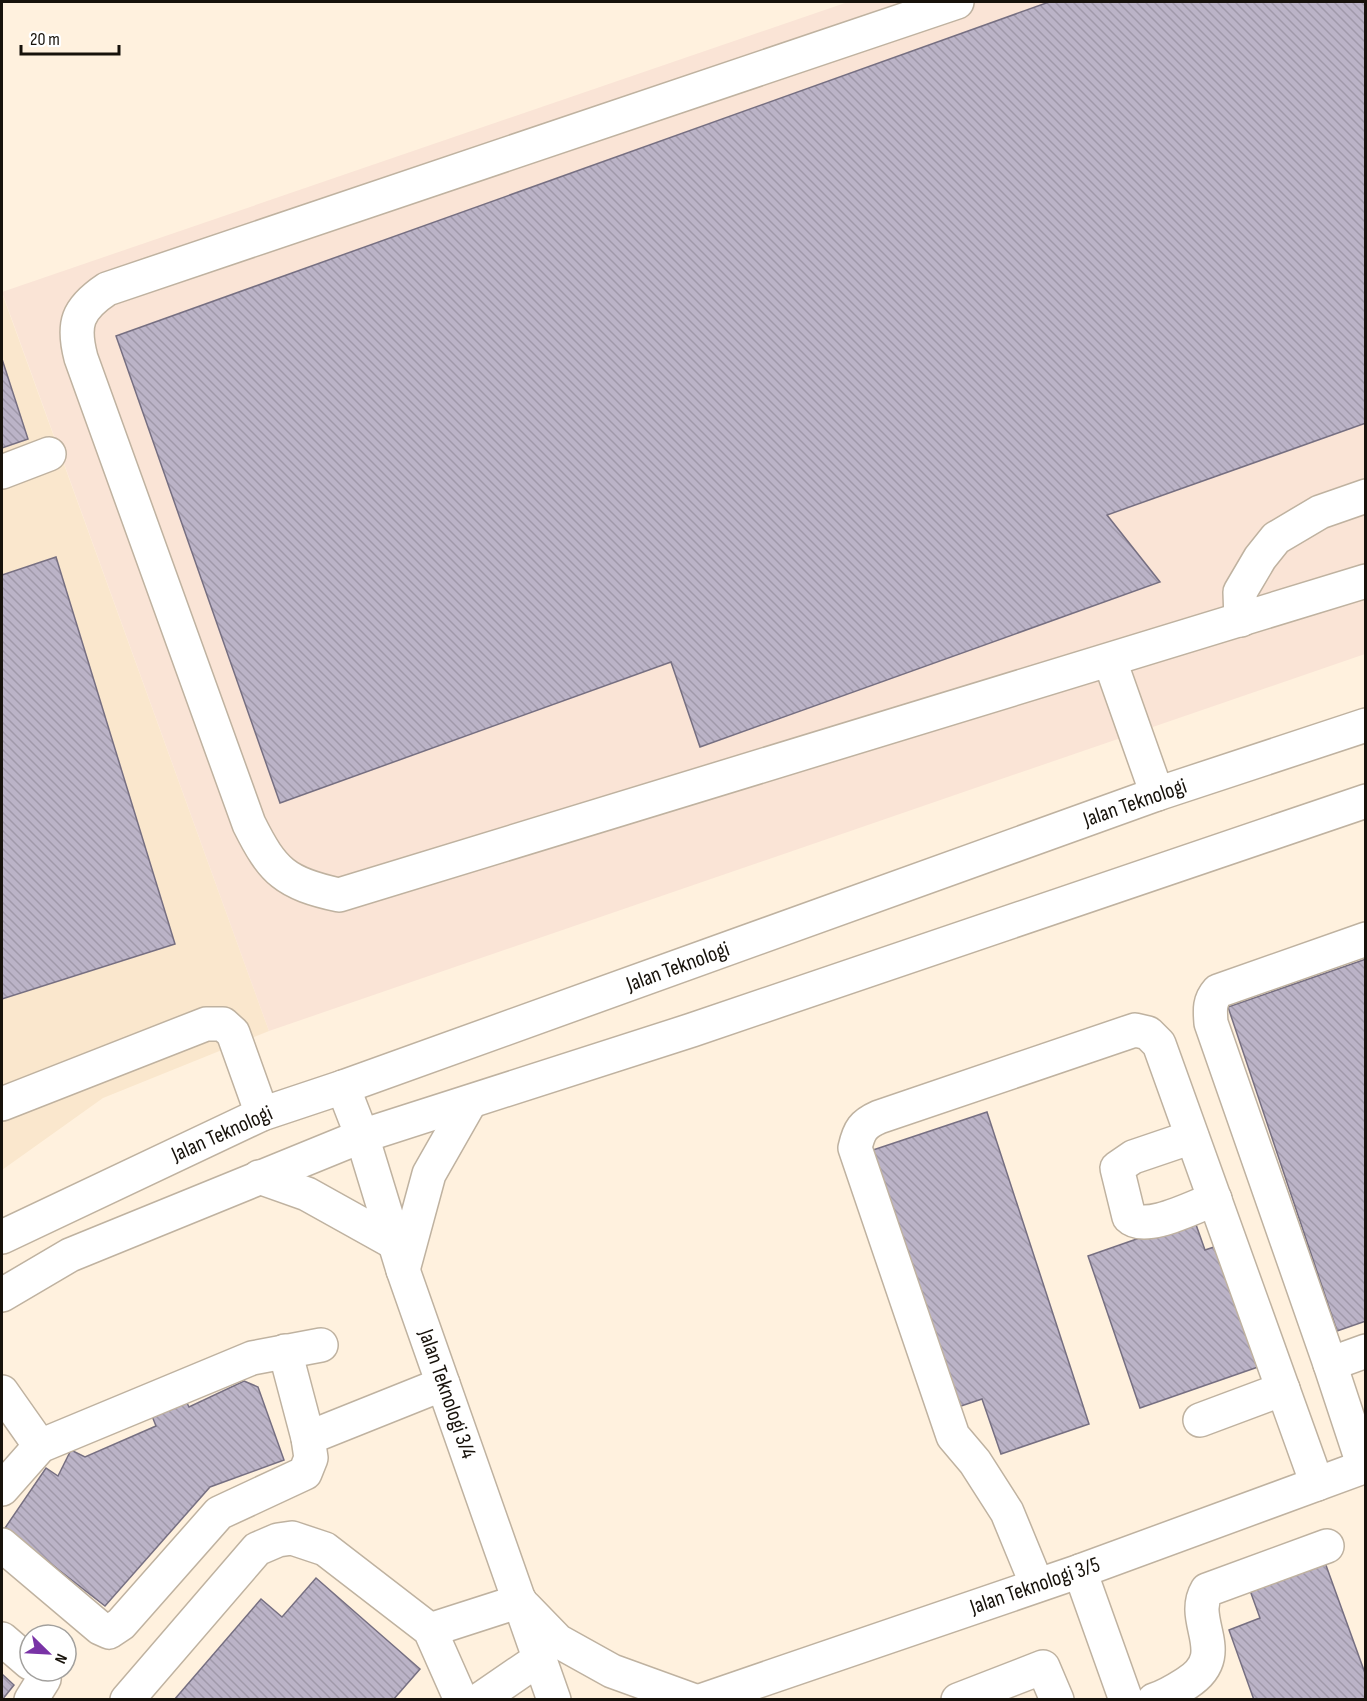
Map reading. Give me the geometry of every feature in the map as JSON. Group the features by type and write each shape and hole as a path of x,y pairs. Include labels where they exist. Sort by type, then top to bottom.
{"street":[{"path":"957,2 106,289 90,300 79,320 75,335 81,358 249,824 267,860 308,888 339,895 1110,661 1365,581"},
{"path":"2,472 49,454"},
{"path":"1241,620 1240,592 1260,558 1276,538 1320,512 1365,496"},
{"path":"1110,661 1157,794"},
{"name":"Jalan Teknologi","path":"2,1237 262,1114 343,1088 1157,794 1365,725"},
{"path":"2,1295 70,1255 362,1136 693,1030 1365,801"},
{"path":"1365,939 1218,991 1211,998 1210,1011 1211,1023 1365,1466"},
{"path":"2,1104 207,1024 223,1024 233,1033 262,1114"},
{"path":"1037,1586 1007,1512 975,1462 953,1436 855,1148 858,1132 866,1123 879,1117 1136,1030 1148,1033 1159,1044 1317,1484"},
{"name":"Jalan Teknologi 3/4","path":"343,1088 362,1136 399,1257 554,1700"},
{"path":"260,1177 307,1194 399,1257 429,1174 470,1102"},
{"path":"1192,1137 1133,1157 1117,1168 1129,1217 1133,1221 1148,1224 1215,1199"},
{"path":"2,1489 40,1446 252,1358 321,1345"},
{"path":"2,1545 100,1628 109,1632 121,1624 219,1513 305,1473 311,1458 309,1438 285,1351"},
{"path":"1330,1364 1365,1351"},
{"path":"309,1438 443,1384"},
{"path":"1200,1420 1282,1389"},
{"path":"2,1392 40,1446"},
{"name":"Jalan Teknologi 3/5","path":"703,1700 1080,1571 1365,1466"},
{"path":"127,1700 257,1549 278,1540 292,1538 325,1549 430,1630 461,1700"},
{"path":"1154,1700 1166,1697 1199,1675 1206,1661 1209,1654 1208,1635 1201,1600 1207,1590 1327,1546"},
{"path":"1080,1571 1126,1700"},
{"path":"430,1630 520,1601 558,1641 612,1671 692,1700"},
{"path":"2,1639 18,1653"},
{"path":"479,1700 539,1659"},
{"path":"958,1700 1043,1667 1057,1700"},
{"path":"31,1700 42,1683"}],"shaded area":[{"path":"848,2 1365,2 1365,654 269,1031 2,292"},
{"path":"2,293 269,1031 103,1098 2,1170"}],"building":[{"path":"1049,2 1366,2 1366,423 1107,515 1160,582 700,747 671,662 280,803 116,336"},
{"path":"2,359 28,439 2,448"},
{"path":"56,557 175,944 2,999 2,575"},
{"path":"1366,959 1366,1321 1337,1331 1228,1007"},
{"path":"987,1112 1089,1424 1001,1454 982,1399 958,1407 873,1150"},
{"path":"1194,1219 1205,1250 1217,1246 1258,1367 1140,1408 1088,1256"},
{"path":"244,1381 258,1387 284,1460 210,1487 105,1606 5,1528 46,1468 58,1476 71,1450 85,1457 156,1426 152,1416 186,1401 189,1407"},
{"path":"1323,1557 1366,1676 1366,1700 1254,1700 1229,1630 1260,1618 1248,1585"},
{"path":"316,1578 420,1669 393,1700 174,1700 261,1599 282,1617"},
{"path":"2,1674 14,1685 2,1700"}]}
